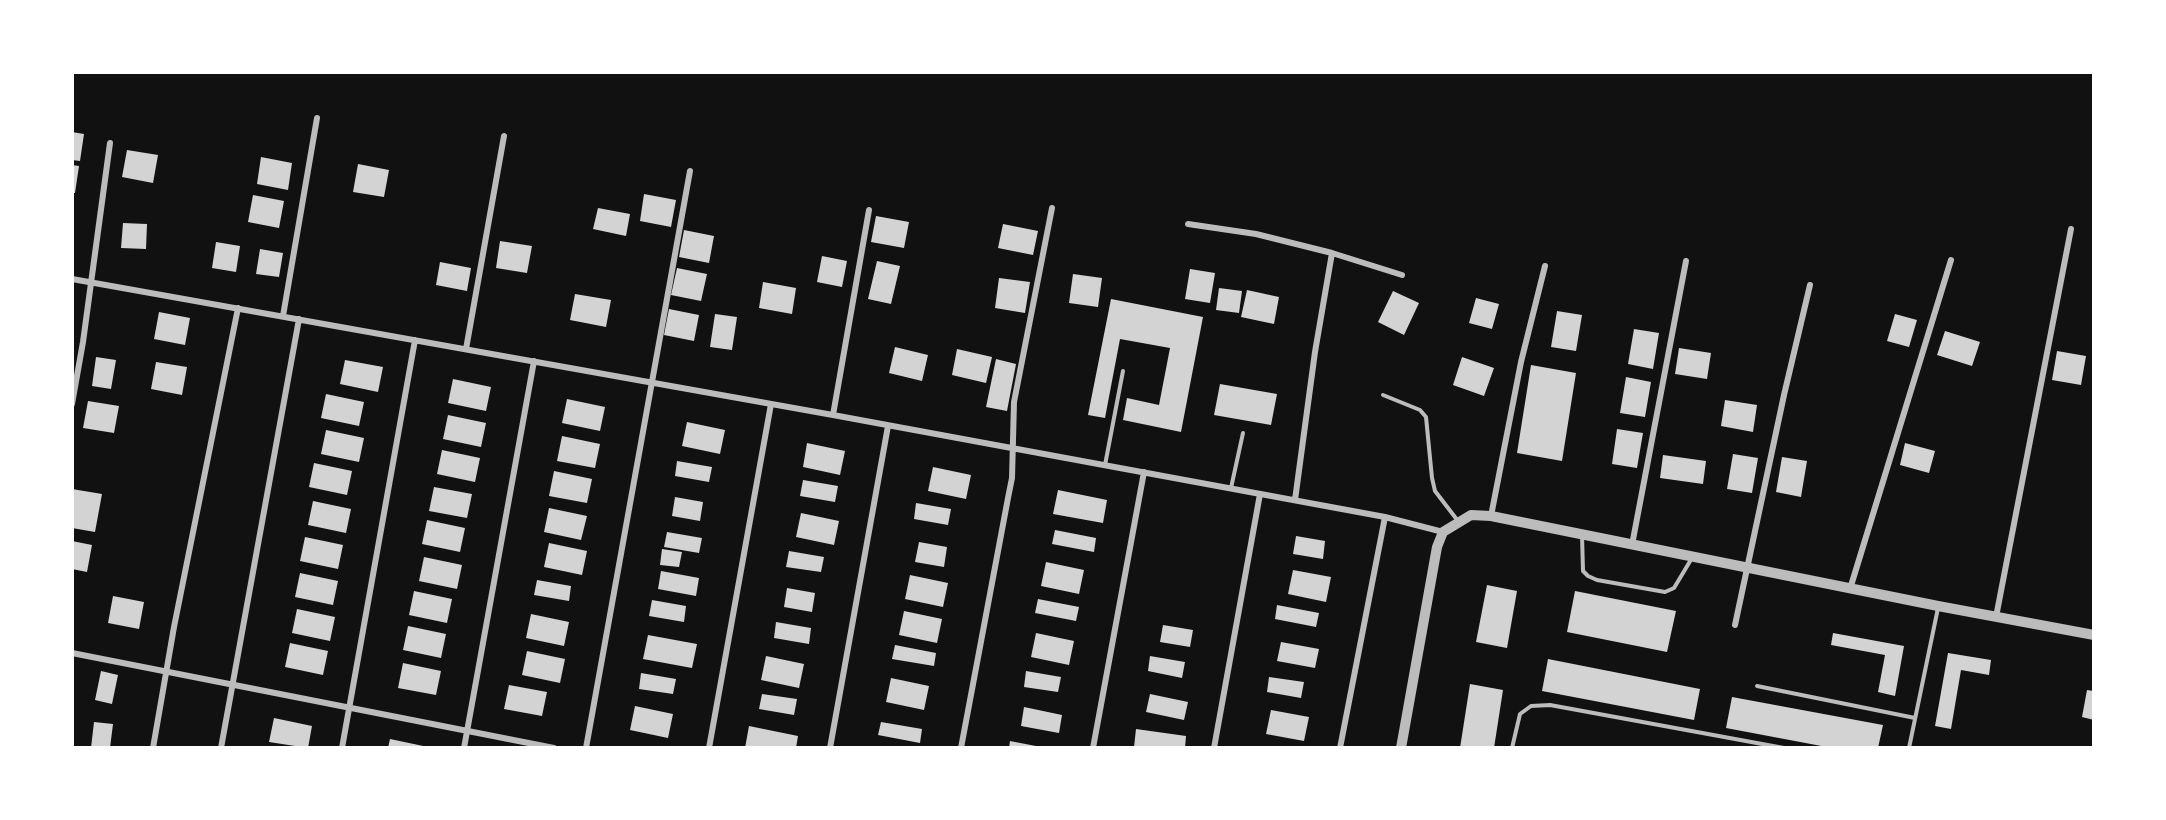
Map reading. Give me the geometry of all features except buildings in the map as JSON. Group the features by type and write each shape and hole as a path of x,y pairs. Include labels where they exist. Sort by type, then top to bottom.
{"street":[{"path":"283,316 317,118"},
{"path":"466,349 504,136"},
{"path":"72,404 110,143"},
{"path":"586,748 690,171"},
{"path":"961,748 1012,478 1014,402 1052,208"},
{"path":"832,415 869,210"},
{"path":"1188,224 1256,234 1332,253 1402,275"},
{"path":"1996,617 2071,229"},
{"path":"1295,500 1315,352 1332,253"},
{"path":"1850,589 1951,260"},
{"path":"1632,545 1686,261"},
{"path":"1491,516 1521,362 1545,266"},
{"path":"72,279 1144,472 1385,517 1443,532"},
{"path":"1735,625 1810,285"},
{"path":"153,748 238,308"},
{"path":"221,748 299,319"},
{"path":"342,748 416,340"},
{"path":"464,748 534,362"},
{"path":"710,748 771,404"},
{"path":"830,748 888,426"},
{"path":"1093,748 1144,472"},
{"path":"1214,748 1260,494"},
{"path":"1401,748 1437,547 1443,532 1458,521 1472,515 1491,516 1850,589 2094,635"},
{"path":"1340,748 1385,517"},
{"path":"72,653 554,748"}],"lane":[{"path":"1105,465 1123,371"},
{"path":"1383,395 1420,410 1426,417 1435,491 1458,521"},
{"path":"1231,489 1243,433"},
{"path":"1582,535 1583,571 1597,580 1665,592 1674,588 1693,557"},
{"path":"1909,748 1938,606"},
{"path":"1757,686 1915,718"},
{"path":"1512,748 1520,714 1531,706 1550,705 1784,748"}]}
